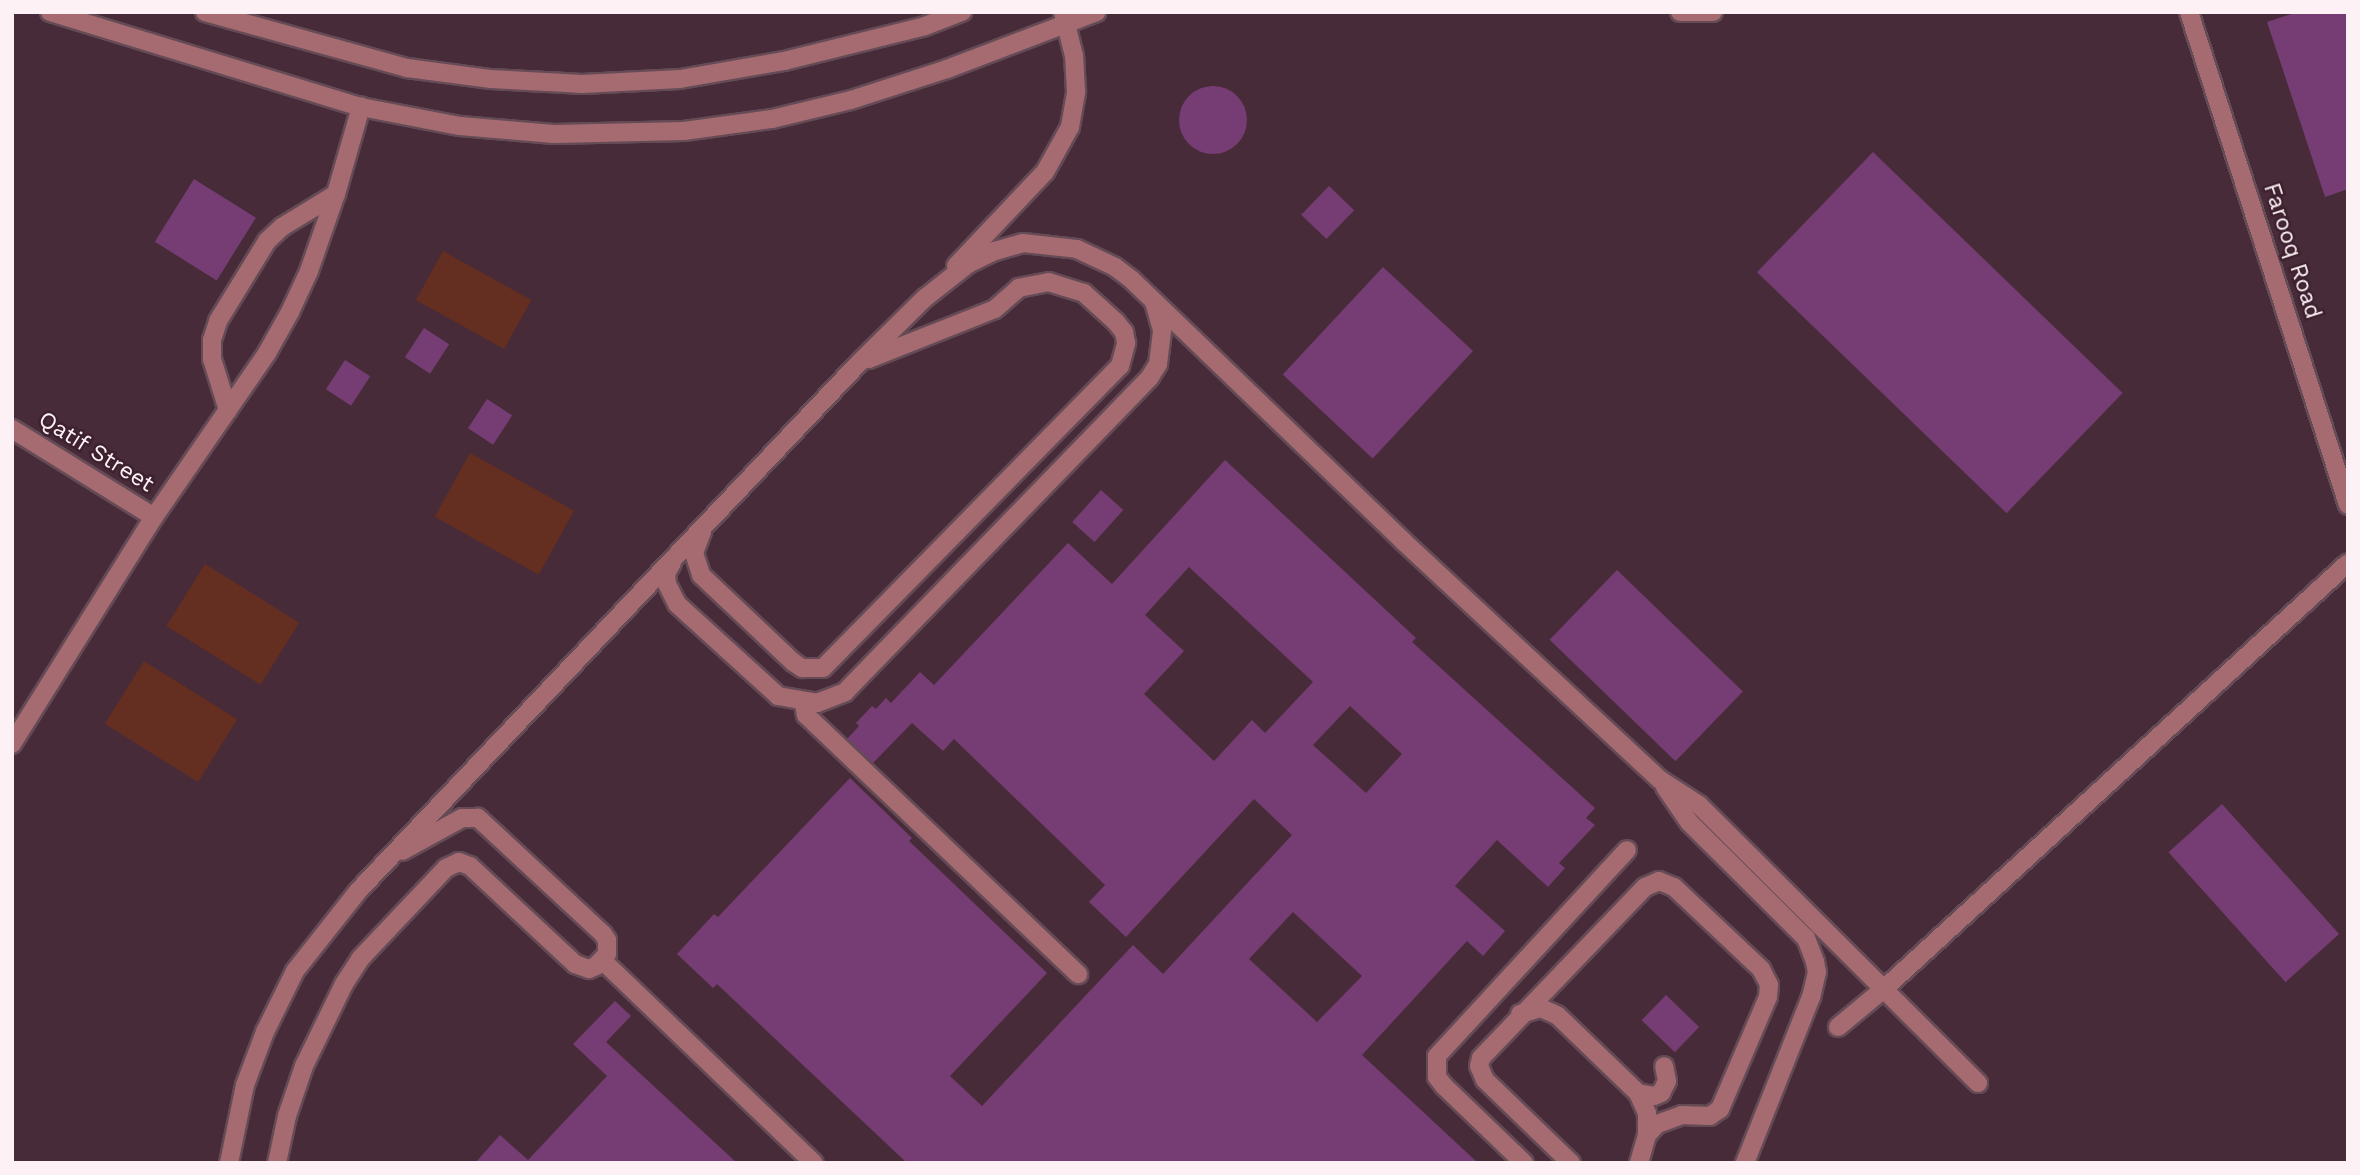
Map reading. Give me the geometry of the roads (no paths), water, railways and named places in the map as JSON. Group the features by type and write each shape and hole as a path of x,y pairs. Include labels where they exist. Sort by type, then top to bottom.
{"street":[{"path":"50,12 361,107 460,127 554,134 684,131 772,118 851,100 947,69 1065,17 1097,12"},
{"path":"205,12 407,68 491,79 582,84 680,79 784,61 925,26 962,12"},
{"path":"1680,12 1713,12"},
{"name":"Farooq Road","path":"2189,12 2348,505"},
{"path":"229,1163 245,1085 295,971 323,932 388,858 859,363 1045,172 1070,127 1076,92 1074,56 1065,17"},
{"path":"12,744 155,517 228,410 290,312 309,271 336,194 361,107"},
{"path":"228,410 212,359 212,340 218,321 267,241 282,227 336,194"},
{"path":"925,298 968,264 995,251 1023,243 1077,249 1115,267 1152,298 1402,541 1659,779 1699,805 1978,1083"},
{"path":"705,526 694,553 701,575 793,662 802,668 823,667 1119,366 1126,343 1124,332 1116,322 1084,293 1065,285 1042,282 1019,288 995,309 859,363"},
{"path":"675,558 666,574 668,591 677,604 766,687 778,696 804,703 830,699 845,692 1135,396 1158,364 1161,348 1160,316 1152,298"},
{"name":"Qatif Street","path":"12,429 155,517"},
{"path":"1838,1027 1885,988 2348,563"},
{"path":"804,703 806,715 1078,974"},
{"path":"1659,779 1689,822 1806,938 1815,962 1817,972 1811,997 1745,1163"},
{"path":"277,1163 287,1116 304,1066 344,984 360,959 446,868 459,862 470,866 575,964 589,969 603,961 608,947 603,934 478,818 462,818 388,858"},
{"path":"1524,1163 1444,1086 1437,1077 1437,1056 1627,850"},
{"path":"1571,1163 1481,1073 1479,1066 1485,1051 1652,883 1667,883 1761,969 1769,985 1768,997 1720,1110 1710,1116 1670,1117 1647,1135"},
{"path":"603,961 814,1163"},
{"path":"1520,1014 1541,1007 1549,1009 1638,1093 1647,1112 1647,1135 1639,1163"},
{"path":"1638,1093 1654,1096 1661,1093 1667,1081 1664,1066"}]}
